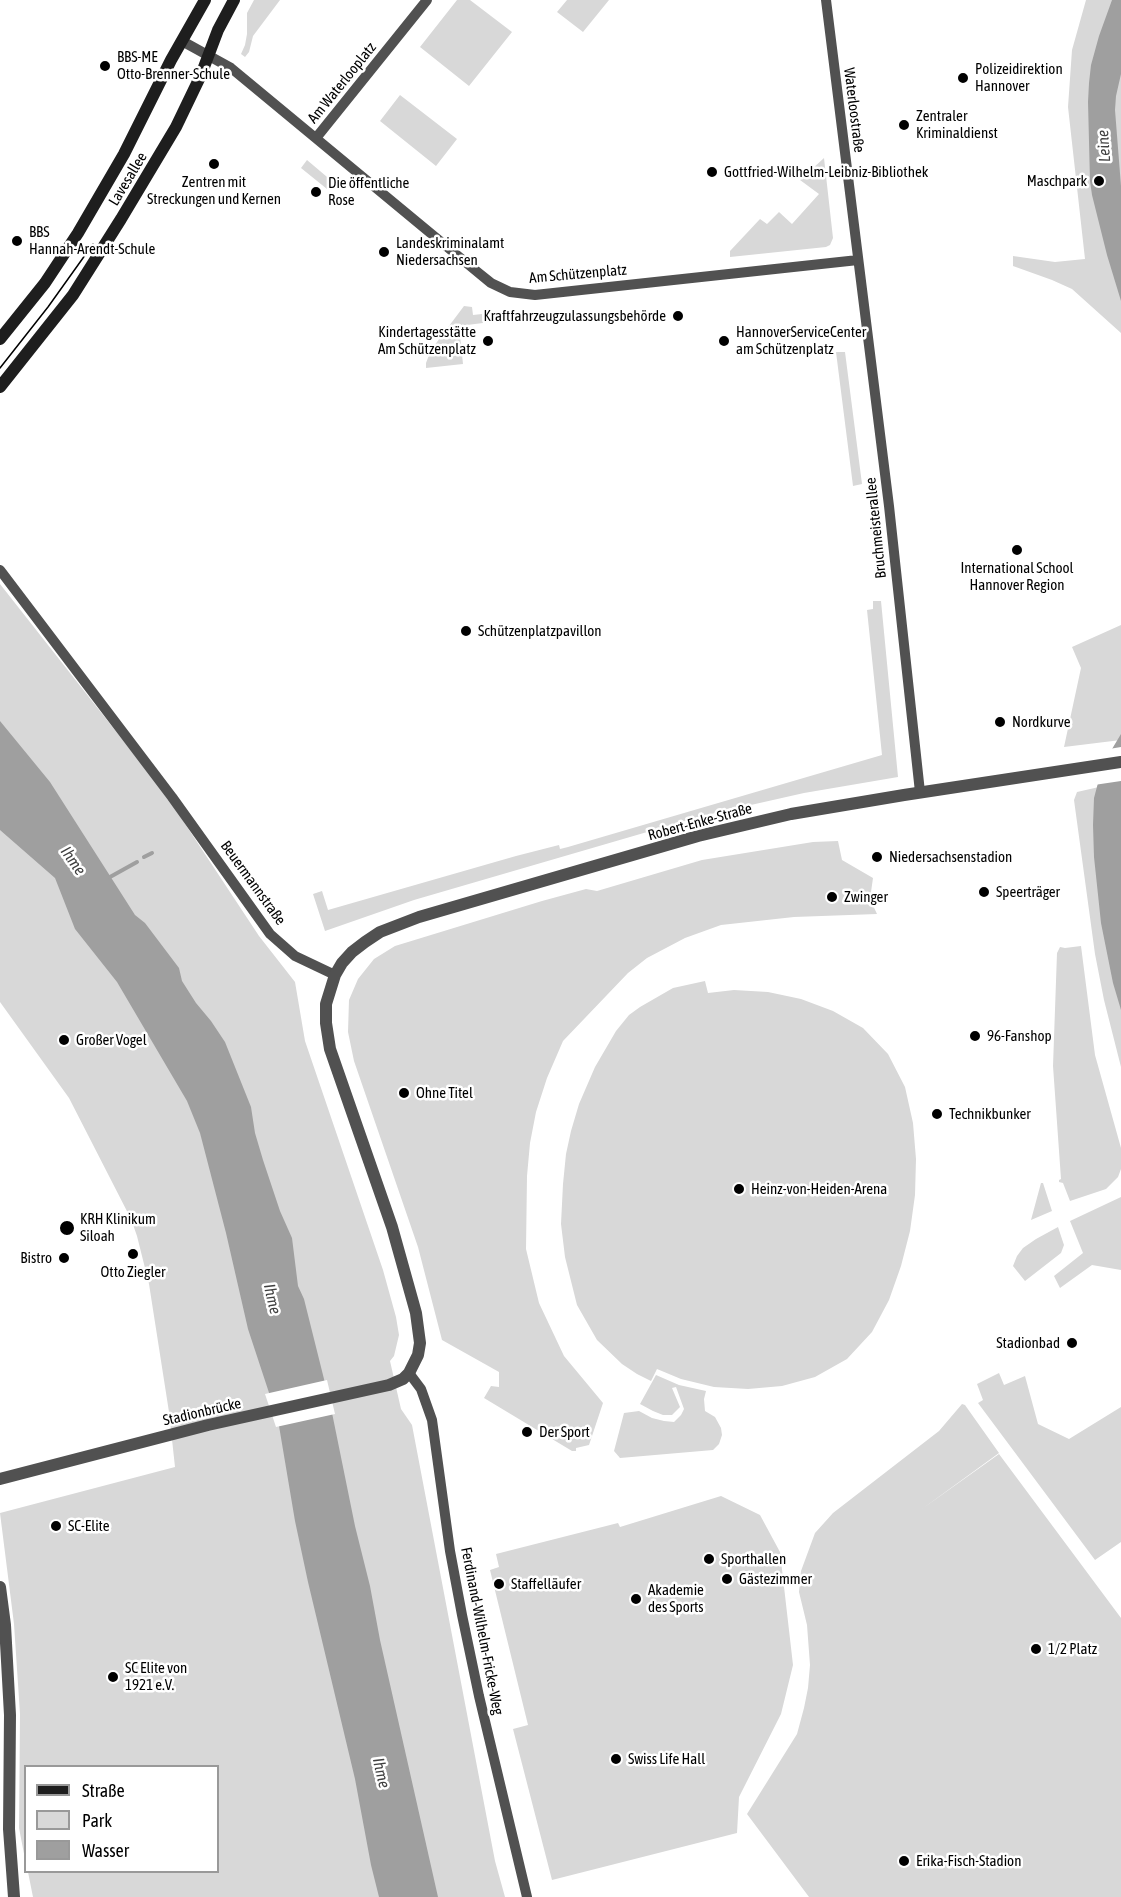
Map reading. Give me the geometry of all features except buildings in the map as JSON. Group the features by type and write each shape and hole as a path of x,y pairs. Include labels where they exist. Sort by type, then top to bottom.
{"main road":[{"name":"Lavesallee","path":"0,339 45,283 78,233 124,154 205,0"},
{"name":"Lavesallee","path":"0,387 72,295 104,248 176,127 201,75 218,30 234,0"}],"street":[{"name":"Am Waterlooplatz","path":"182,41 237,72 316,138 428,0"},
{"name":"Waterloostraße","path":"825,0 858,260"},
{"name":"Am Schützenplatz","path":"316,138 491,283 510,292 535,295 858,260"},
{"name":"Bruchmeisterallee","path":"858,260 889,506 920,792"},
{"name":"Beuermannstraße","path":"0,570 172,797 270,934 295,956 335,975"},
{"name":"Robert-Enke-Straße","path":"335,975 352,952 365,942 380,932 419,916 698,836 790,814 1121,762"},
{"path":"335,975 326,1004 330,1049 392,1227 416,1313 420,1343 418,1355 409,1373"},
{"name":"Stadionbrücke","path":"0,1479 208,1425 389,1385 403,1379 409,1373"},
{"name":"Ferdinand-Wilhelm-Fricke-Weg","path":"409,1373 421,1389 432,1420 450,1551 462,1615 527,1897"},
{"path":"0,1587 5,1625 10,1715 9,1829 14,1897"}],"green space":[{"path":"254,0 280,0 253,36 249,52 245,57 241,54 247,34 247,13"},
{"path":"457,0 470,0 512,32 469,86 420,47"},
{"path":"567,0 609,0 583,32 557,12"},
{"name":"Maschpark","path":"1086,0 1121,0 1121,333 1072,289 1013,266 1013,256 1055,262 1085,259 1068,107 1072,50"},
{"path":"400,95 457,139 436,166 380,121"},
{"path":"824,158 833,238 830,245 730,257 730,251 760,219 767,224 779,212 792,224 819,194 800,180"},
{"path":"307,160 333,182 327,189 301,168"},
{"path":"464,306 472,307 473,315 482,314 483,323 459,326 463,364 426,368 431,350"},
{"path":"836,352 845,352 862,484 853,486"},
{"path":"0,584 166,795 259,936 295,982 305,1041 383,1270 396,1317 399,1335 394,1356 390,1361 401,1409 412,1425 495,1861 505,1897 33,1897 28,1873 219,1873 219,1765 24,1765 24,1854 19,1828 20,1714 14,1624 0,1513 175,1467 149,1284 131,1219 69,1098 0,1002"},
{"path":"873,601 881,601 898,777 804,793 702,816 414,900 325,931 313,894 322,891 328,910 516,856 559,845 560,849 568,847 882,755 867,610 873,609"},
{"path":"1121,625 1121,740 1064,747 1081,668 1072,647"},
{"path":"1121,782 1121,1067 1095,954 1074,800 1077,792"},
{"path":"838,841 842,860 873,878 870,899 877,914 794,917 721,925 685,938 647,958 628,973 563,1041 547,1078 536,1112 530,1143 526,1249 539,1303 564,1356 603,1403 589,1445 572,1451 484,1398 491,1386 499,1387 499,1372 442,1340 418,1247 354,1061 348,1032 349,1000 358,979 374,959 395,946 542,901 586,889 597,891 702,860 813,842"},
{"path":"1081,946 1095,1055 1121,1148 1121,1169 1118,1177 1106,1189 1070,1201 1063,1183 1059,1182 1061,1179 1053,1066 1057,953 1060,947"},
{"name":"Heinz-von-Heiden-Arena","path":"705,981 708,993 734,990 768,992 801,999 833,1011 863,1028 888,1054 905,1087 913,1123 916,1159 915,1195 910,1231 889,1300 872,1332 847,1359 815,1377 782,1386 748,1389 714,1387 681,1379 657,1369 651,1381 637,1374 622,1364 597,1340 577,1305 565,1257 561,1224 566,1154 579,1104 595,1067 616,1031 629,1015 673,988"},
{"path":"1041,1183 1043,1183 1052,1211 1031,1220"},
{"path":"1121,1197 1121,1270 1092,1265 1060,1288 1054,1276 1083,1253 1070,1221"},
{"path":"1058,1227 1064,1245 1061,1253 1025,1281 1013,1266 1017,1256 1023,1248"},
{"path":"999,1373 1004,1385 1025,1376 1038,1424 1069,1439 1121,1407 1121,1542 1095,1560 978,1403 983,1400 977,1384"},
{"path":"656,1375 679,1385 706,1391 705,1411 715,1417 722,1435 719,1444 713,1450 620,1458 614,1451 624,1413 639,1411 652,1418 674,1422 681,1415 684,1409 676,1387 672,1388 680,1407 672,1415 663,1415 640,1404"},
{"path":"962,1404 999,1453 922,1509 999,1454 1121,1618 1121,1897 809,1897 747,1814 797,1734 804,1708 810,1665 807,1625 799,1592 801,1571 815,1533 833,1513 939,1431"},
{"path":"721,1496 760,1515 780,1552 793,1665 781,1714 739,1797 737,1833 552,1880 513,1729 528,1725 490,1570 499,1567 496,1554 618,1523 620,1527"}],"water":[{"name":"Leine","path":"1112,0 1121,0 1121,74 1115,110 1121,186 1121,301 1107,255 1090,181 1088,102 1091,65"},
{"name":"Ihme","path":"0,721 50,782 135,915 145,923 179,968 182,981 225,1042 251,1107 255,1133 263,1160 280,1211 292,1238 298,1286 304,1299 330,1403 355,1526 438,1897 379,1897 355,1779 295,1521 278,1420 248,1329 200,1133 187,1101 117,982 75,929 55,878 0,830"},
{"path":"1121,734 1121,1010 1101,923 1093,825 1094,798 1103,764"}],"pier":[{"path":"1121,747 1121,781 1094,785 1101,762 1109,749"},
{"path":"327,1380 335,1414 276,1427 265,1394"}],"waterway":[{"path":"144,857 152,853"},
{"path":"110,877 137,862"}],"tram line":[{"path":"0,368 48,307 93,244"}],"place":[{"name":"BBS-ME Otto-Brenner-Schule","path":"105,66"},
{"name":"Polizeidirektion Hannover","path":"963,78"},
{"name":"Zentraler Kriminaldienst","path":"904,125"},
{"name":"Zentren mit Streckungen und Kernen","path":"214,164"},
{"name":"Gottfried-Wilhelm-Leibniz-Bibliothek","path":"712,172"},
{"name":"Maschpark","path":"1099,181"},
{"name":"Die öffentliche Rose","path":"316,192"},
{"name":"BBS Hannah-Arendt-Schule","path":"17,241"},
{"name":"Landeskriminalamt Niedersachsen","path":"384,252"},
{"name":"Kraftfahrzeugzulassungsbehörde","path":"678,316"},
{"name":"Kindertagesstätte Am Schützenplatz","path":"488,341"},
{"name":"HannoverServiceCenter am Schützenplatz","path":"724,341"},
{"name":"International School Hannover Region","path":"1017,550"},
{"name":"Schützenplatzpavillon","path":"466,631"},
{"name":"Nordkurve","path":"1000,722"},
{"name":"Niedersachsenstadion","path":"877,857"},
{"name":"Speerträger","path":"984,892"},
{"name":"Zwinger","path":"832,897"},
{"name":"96-Fanshop","path":"975,1036"},
{"name":"Großer Vogel","path":"64,1040"},
{"name":"Ohne Titel","path":"404,1093"},
{"name":"Technikbunker","path":"937,1114"},
{"name":"Heinz-von-Heiden-Arena","path":"739,1189"},
{"name":"KRH Klinikum Siloah","path":"67,1228"},
{"name":"Otto Ziegler","path":"133,1254"},
{"name":"Bistro","path":"64,1258"},
{"name":"Stadionbad","path":"1072,1343"},
{"name":"Der Sport","path":"527,1432"},
{"name":"SC-Elite","path":"56,1526"},
{"name":"Sporthallen","path":"709,1559"},
{"name":"Gästezimmer","path":"727,1579"},
{"name":"Staffelläufer","path":"499,1584"},
{"name":"Akademie des Sports","path":"636,1599"},
{"name":"1/2 Platz","path":"1036,1649"},
{"name":"SC Elite von 1921 e.V.","path":"113,1677"},
{"name":"Swiss Life Hall","path":"616,1759"},
{"name":"Erika-Fisch-Stadion","path":"904,1861"}]}
